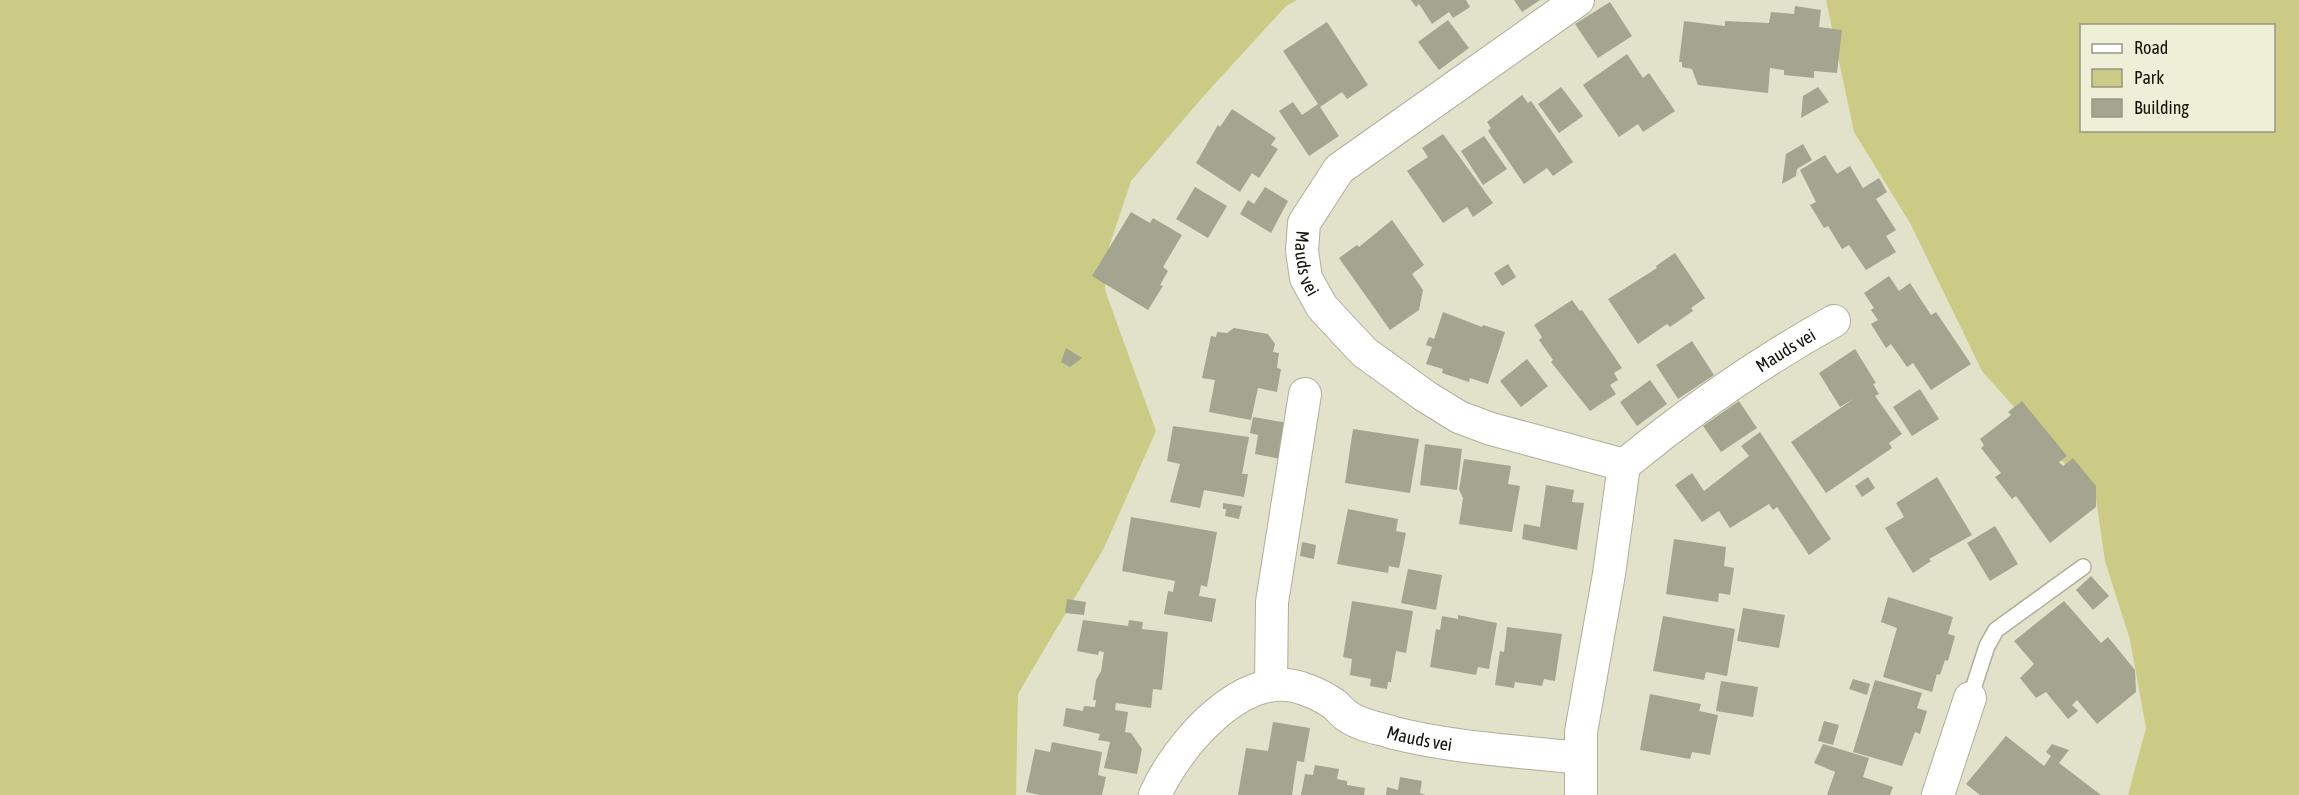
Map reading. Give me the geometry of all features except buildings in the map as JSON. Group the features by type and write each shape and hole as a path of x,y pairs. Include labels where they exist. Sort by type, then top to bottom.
{"street":[{"name":"Mauds vei","path":"1578,0 1339,169 1304,223 1302,251 1306,279 1322,307 1364,352 1425,396 1459,417 1491,429 1624,465 1675,424 1777,352 1834,321"},
{"path":"1271,684 1272,602 1305,394"},
{"path":"1581,795 1579,758 1581,732 1609,574 1624,465"},
{"name":"Mauds vei","path":"1155,795 1164,774 1199,730 1250,690 1271,684 1300,687 1333,703 1346,716 1398,734 1579,758"},
{"path":"1938,795 1970,698"}],"lane":[{"path":"1970,698 1987,645 1996,630 2083,567"}],"green space":[{"path":"0,0 1297,0 1286,6 1201,99 1131,181 1108,250 1105,290 1156,431 1104,548 1018,694 1016,795 0,795"},
{"path":"1826,0 2299,0 2299,795 2128,795 2146,728 2130,640 2105,561 2096,499 1982,371 1910,223 1854,132"}]}
